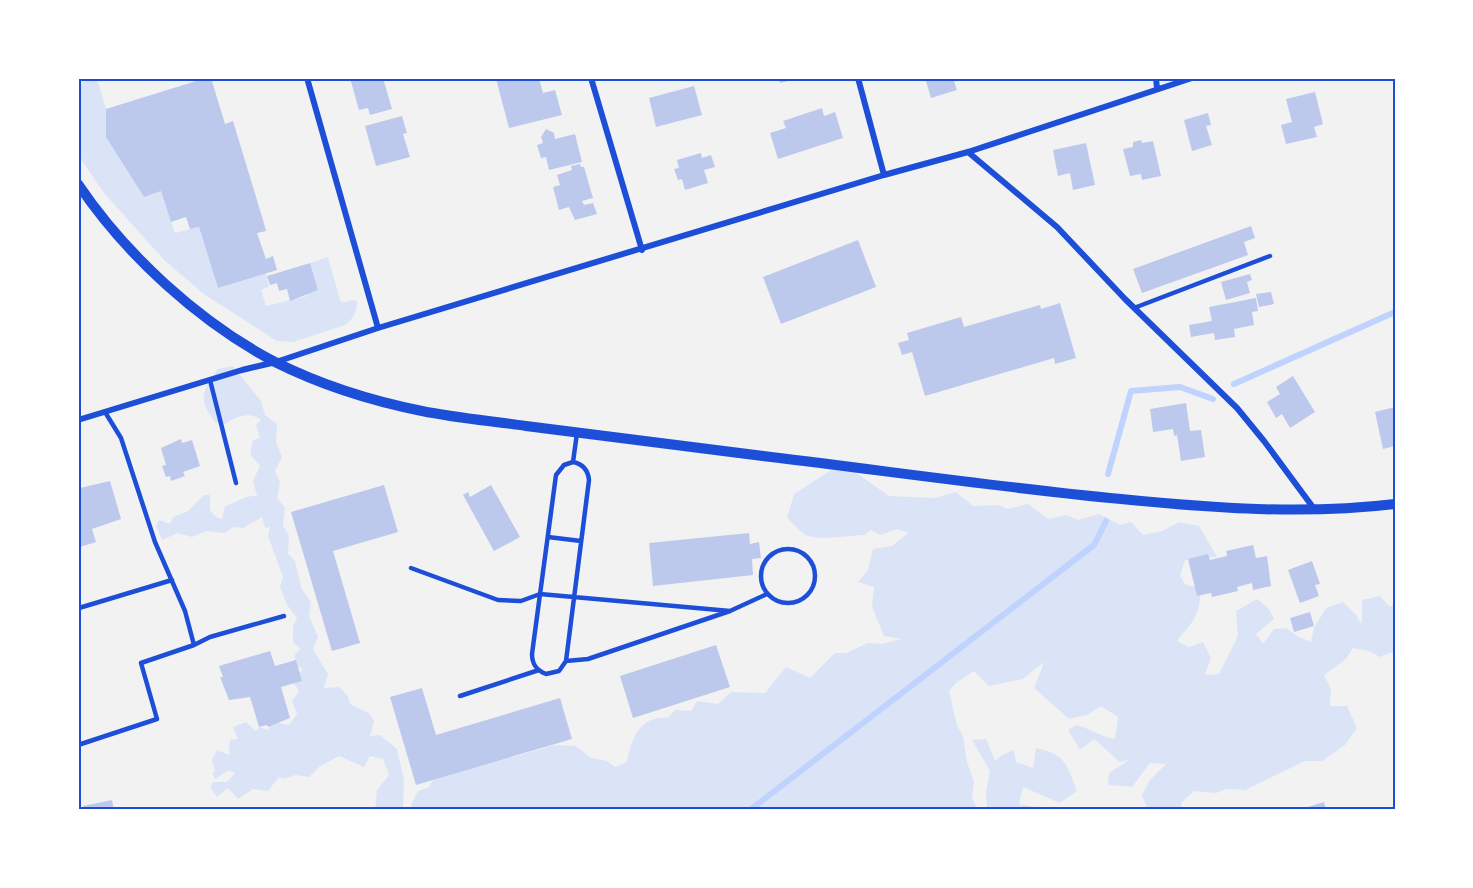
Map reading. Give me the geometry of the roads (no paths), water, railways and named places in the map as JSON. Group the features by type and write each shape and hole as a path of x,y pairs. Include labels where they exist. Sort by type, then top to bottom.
{"street":[{"path":"307,78 378,328"},
{"path":"591,78 642,250"},
{"path":"858,78 884,175"},
{"path":"1156,78 1157,89"},
{"path":"78,420 276,362 378,328 884,175 968,152 1192,78"},
{"path":"968,152 1057,227 1134,308 1237,408 1314,510"},
{"path":"78,184 108,224 163,281 214,322 276,362 336,387 406,408 577,433 1076,495 1199,507 1314,510 1395,504"}],"lane":[{"path":"1134,308 1270,256"},
{"path":"210,380 236,483"},
{"path":"105,412 121,438 155,542 185,610 194,645"},
{"path":"573,462 577,433"},
{"path":"573,462 583,466 588,475 566,661 563,667 555,673 546,674 538,670 532,658 540,594 556,475 564,465 573,462"},
{"path":"548,537 581,541"},
{"path":"790,549 806,556 812,563 815,580 807,597 791,604 774,600 767,594 761,577 766,560 781,550 790,549"},
{"path":"411,568 498,600 521,601 540,594 730,611"},
{"path":"79,608 172,580"},
{"path":"566,661 588,659 730,611 767,594"},
{"path":"78,745 157,719 141,663 194,645 210,637 284,616"},
{"path":"460,696 538,670"}],"waterway":[{"path":"1234,384 1395,312"},
{"path":"1108,474 1131,391 1180,387 1213,399"},
{"path":"750,810 1094,545 1106,521"}]}
